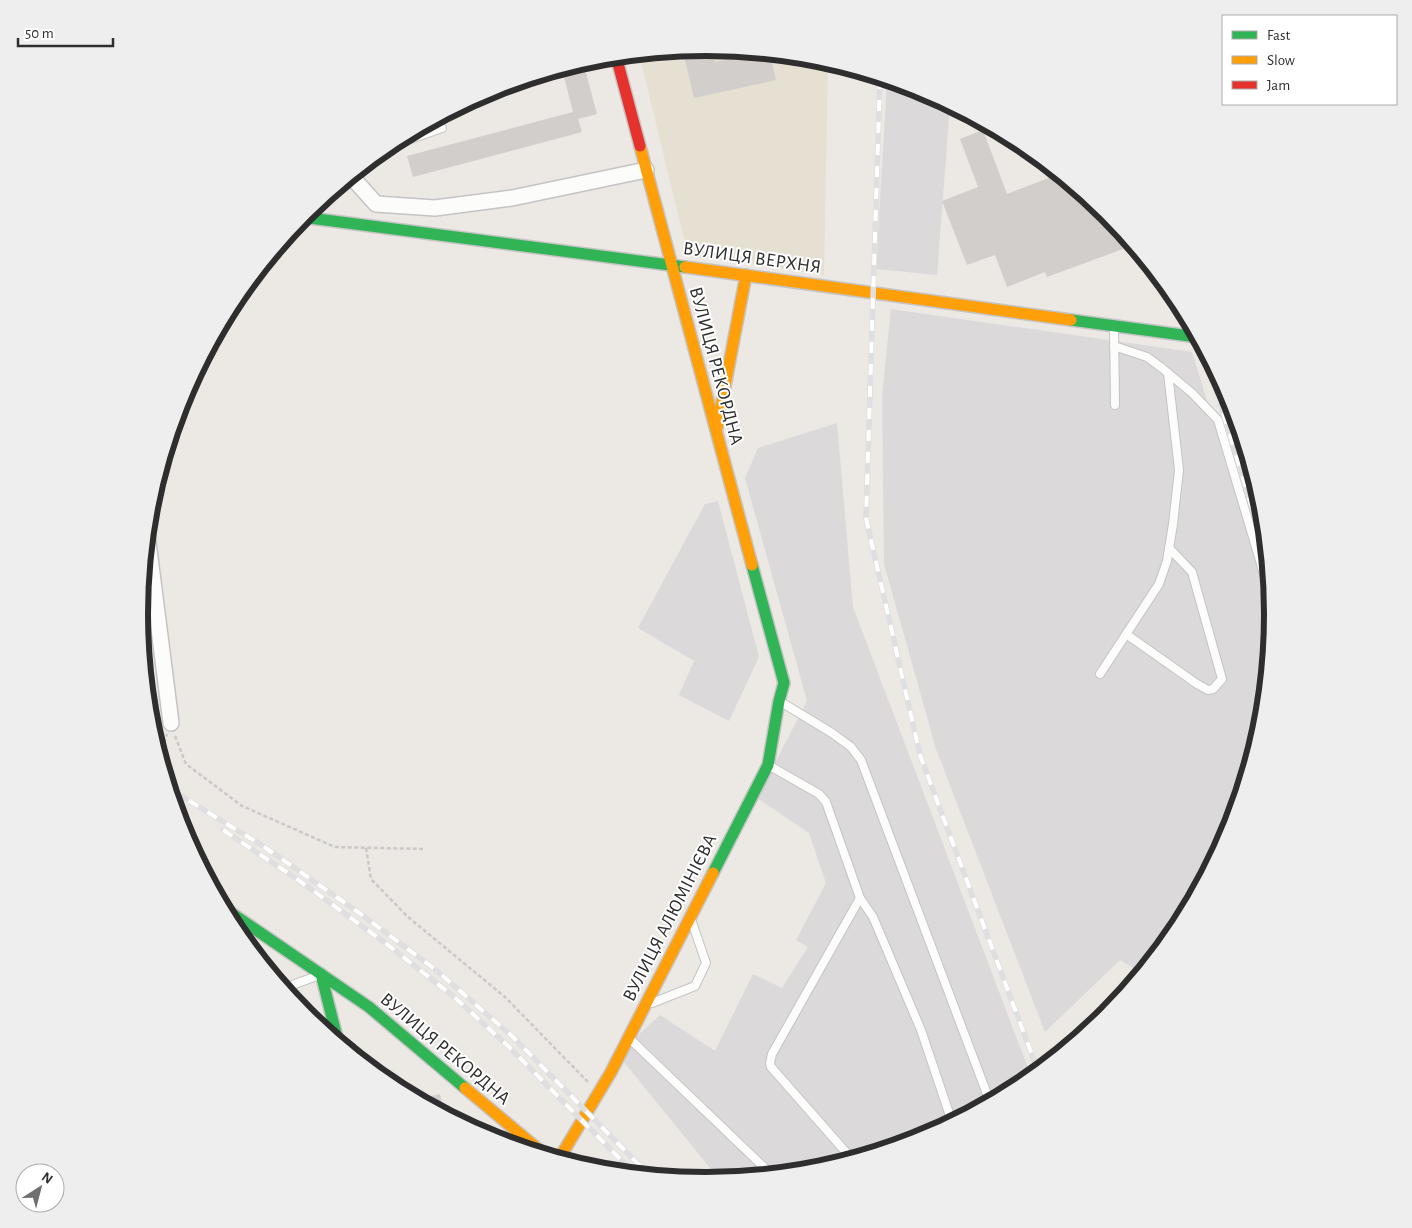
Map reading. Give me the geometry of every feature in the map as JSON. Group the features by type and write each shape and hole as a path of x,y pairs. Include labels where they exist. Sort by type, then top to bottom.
{"street":[{"name":"ВУЛИЦЯ РЕКОРДНА","path":"618,64 670,265 784,683"},
{"path":"355,181 376,204 435,208 512,198 646,170"},
{"name":"ВУЛИЦЯ ВЕРХНЯ","path":"314,219 1189,336"},
{"path":"716,434 746,275"},
{"path":"151,563 170,723"},
{"name":"ВУЛИЦЯ АЛЮМІНІЄВА","path":"563,1153 611,1072 768,766 779,701 784,683"},
{"name":"ВУЛИЦЯ РЕКОРДНА","path":"238,918 369,1008 531,1143"},
{"path":"321,974 335,1030"}],"lane":[{"path":"418,136 442,128"},
{"path":"1114,325 1115,405"},
{"path":"1114,346 1148,357 1192,393 1218,420 1262,566"},
{"path":"1100,674 1159,584 1170,548 1179,470 1168,373"},
{"path":"1126,634 1208,690 1213,689 1222,679 1192,572 1170,548"},
{"path":"779,701 832,732 851,747 861,760 988,1095"},
{"path":"768,766 819,794 826,802 860,898 873,917 921,1030 950,1115"},
{"path":"847,1154 771,1067 770,1063 772,1054 860,898"},
{"path":"645,1005 695,986 703,971 706,963 690,917"},
{"path":"290,986 321,974"},
{"path":"629,1037 765,1168"}],"path":[{"path":"164,743 170,723"},
{"path":"170,723 186,764 242,806 335,848 423,849"},
{"path":"366,848 371,879 408,917 505,997 586,1079 597,1097"}],"shaded area":[{"path":"670,57 742,57 779,61 828,70 824,275 688,255 641,60"},
{"path":"887,87 949,112 937,275 876,269"},
{"path":"891,309 1192,352 1263,583 1263,650 1253,723 1234,793 1206,861 1170,924 1135,969 1120,960 1045,1032 936,749 884,564 882,396"},
{"path":"837,423 853,607 1028,1069 985,1097 953,1114 885,1142 815,1161 742,1171 713,1172 623,1061 635,1038 660,1015 715,1051 753,974 782,988 808,947 796,940 826,883 809,833 757,798 807,701 745,478 758,448"},
{"path":"718,501 759,657 729,721 679,695 694,661 638,628 705,504"}],"building":[{"path":"714,56 715,62 738,57 771,60 776,80 694,98 684,57"},
{"path":"585,70 597,114 578,119 582,132 413,177 407,156 573,112 563,75"},
{"path":"983,130 1007,194 1052,177 1100,220 1121,242 1123,249 1047,277 1045,272 1007,287 995,255 967,265 942,201 978,187 960,139"},
{"path":"440,1094 442,1105 427,1097"}],"railway":[{"path":"880,84 866,518 920,755 1035,1064"},
{"path":"1216,390 1255,518"},
{"path":"178,794 263,846 358,912 436,970 513,1037 642,1168"},
{"path":"223,830 297,879 384,942 453,996 507,1045 627,1166"}],"traffic: fast":[{"path":"314,219 685,267"},
{"path":"1071,320 1190,336"},
{"path":"713,873 768,765 784,683 752,565"},
{"path":"238,918 369,1007 465,1088"},
{"path":"321,974 335,1030"}],"traffic: slow":[{"path":"640,146 752,565"},
{"path":"685,267 1071,320"},
{"path":"717,428 746,275"},
{"path":"563,1153 611,1072 713,873"},
{"path":"465,1088 531,1143"}],"traffic: jam":[{"path":"618,64 640,146"}]}
